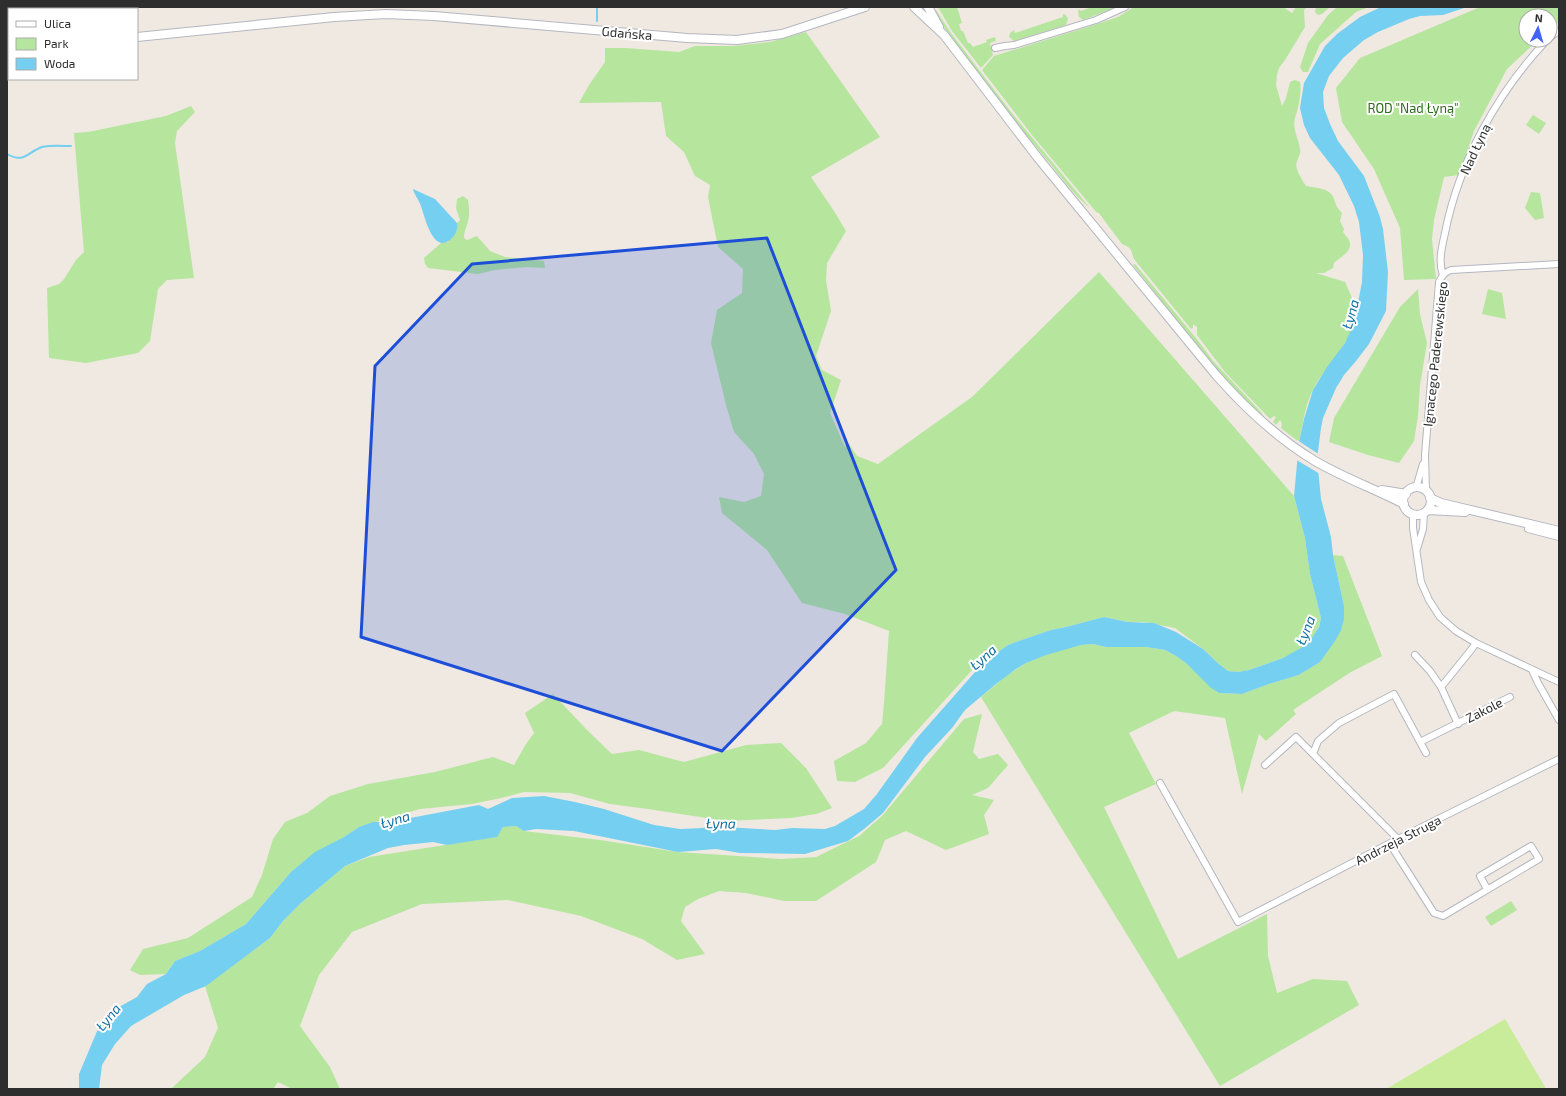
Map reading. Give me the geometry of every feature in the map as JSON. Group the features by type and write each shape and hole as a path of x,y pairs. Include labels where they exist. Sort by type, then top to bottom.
{"main road":[{"name":"Gdańska","path":"138,37 334,17 386,14 434,16 687,38 737,40 782,34 866,7"},
{"path":"914,7 944,35"},
{"path":"928,7 944,35 1038,158 1216,375 1248,409 1278,436 1316,462 1404,504"},
{"path":"1370,488 1406,494"},
{"path":"1426,512 1430,505 1430,498 1426,491 1416,488 1412,489 1406,494 1404,504 1406,509 1413,514 1426,512 1476,511"},
{"path":"1430,498 1441,503 1529,526 1559,531"}],"street":[{"path":"995,48 1014,45 1096,20 1125,7"},
{"name":"Nad Łyną","path":"1443,275 1440,268 1440,259 1447,222 1450,208 1463,172 1481,133 1506,91 1540,48"},
{"name":"Ignacego Paderewskiego","path":"1426,491 1425,455 1440,282 1443,275 1451,270 1559,264"},
{"name":"Ignacego Paderewskiego","path":"1416,488 1425,455"},
{"path":"1417,550 1426,512"},
{"path":"1413,514 1413,528 1421,582 1429,600 1440,617 1456,631 1476,643 1559,682"},
{"path":"1529,526 1559,537"},
{"path":"1441,687 1476,643"},
{"name":"Zakole","path":"1415,655 1430,671 1441,687 1458,724"},
{"path":"1532,670 1559,720"},
{"path":"1313,754 1318,741 1340,723 1394,694 1426,753"},
{"name":"Zakole","path":"1420,742 1510,697"},
{"path":"1264,765 1296,737 1398,839"},
{"name":"Andrzeja Struga","path":"1160,783 1238,922 1398,839 1559,759"},
{"path":"1390,844 1434,914 1443,916 1539,859 1531,846 1480,876 1487,889"}],"highlighted area":[{"path":"767,238 896,570 722,751 361,637 375,366 472,264"}],"green space":[{"path":"938,7 957,7 962,23 959,24 961,31 963,31 968,43 970,43 973,47 987,42 986,40 995,37 996,41 990,43 993,55 981,68 952,31"},
{"path":"1092,7 1117,7 1083,20 1079,17 1079,9 1081,11"},
{"path":"1134,7 1283,7 1292,13 1296,7 1307,7 1304,10 1305,27 1279,68 1276,85 1282,106 1286,98 1290,82 1295,80 1300,82 1300,95 1294,122 1300,150 1300,155 1296,164 1297,171 1306,186 1323,189 1332,195 1342,213 1340,221 1344,229 1343,232 1349,239 1350,247 1348,251 1334,263 1333,268 1324,273 1316,273 1345,282 1354,303 1356,314 1354,325 1350,334 1319,379 1311,394 1308,401 1299,442 1281,428 1282,424 1280,420 1276,425 1273,422 1276,417 1274,416 1270,419 1225,372 1197,335 1197,327 1193,324 1193,328 1191,329 1134,259 1131,249 1122,244 1098,212 1097,213 1032,135 982,70 994,56 1118,17"},
{"path":"1316,7 1330,7 1322,14 1318,15 1315,12"},
{"path":"1337,7 1369,7 1356,12 1320,44 1308,72 1303,72 1300,67 1308,43 1328,15"},
{"name":"ROD \"Nad Łyną\"","path":"1480,7 1559,7 1558,23 1558,8 1518,8 1518,48 1529,48 1507,69 1474,131 1459,175 1444,177 1434,220 1432,239 1436,279 1404,280 1400,228 1374,169 1342,122 1336,88 1360,58"},
{"path":"936,10 951,33 1011,112 1090,208 1073,191 988,88 946,30 934,11"},
{"path":"1063,14 1066,15 1068,19 1066,25 1014,41 1009,37 1010,33 1014,30 1015,33 1063,17"},
{"path":"806,32 880,137 811,177 846,231 827,263 826,280 831,311 816,356 822,370 841,380 830,413 845,447 849,444 857,456 878,464 972,397 1099,272 1294,496 1305,538 1310,574 1321,618 1319,626 1308,644 1298,651 1283,658 1249,670 1238,672 1228,671 1203,649 1175,628 1104,617 1051,630 1008,645 995,655 983,658 883,768 855,782 837,781 834,761 866,743 882,724 889,631 845,614 802,603 767,550 722,513 719,497 744,502 761,496 764,474 754,454 734,432 711,343 717,310 742,293 743,269 718,247 708,197 710,185 695,176 684,152 666,136 661,102 579,103 605,62 605,48 679,52 695,46 733,46 770,42"},
{"path":"191,106 195,112 177,131 175,143 194,278 167,280 158,289 150,341 138,353 86,363 49,358 47,288 59,284 76,260 84,252 74,133 88,132 166,116"},
{"path":"1533,115 1546,123 1539,134 1526,125"},
{"path":"1531,192 1540,193 1544,218 1535,220 1525,208"},
{"path":"463,196 468,200 469,210 469,218 464,233 464,238 467,240 477,236 490,251 505,257 544,261 545,268 526,267 495,270 478,274 428,268 425,264 424,258 441,243 448,242 456,231 457,223 460,220 456,208 457,199"},
{"path":"1135,264 1214,362 1261,412 1267,422 1232,388 1133,265"},
{"path":"1418,289 1420,314 1427,343 1420,385 1418,416 1414,441 1399,463 1368,455 1329,442 1334,418 1400,307"},
{"path":"1488,289 1502,293 1506,319 1482,314"},
{"path":"1333,555 1343,556 1382,656 1351,672 1293,710 1296,714 1266,741 1259,734 1242,794 1225,718 1174,711 1129,733 1156,784 1104,807 1178,959 1267,914 1268,956 1277,993 1313,979 1347,981 1359,1005 1220,1086 981,697 1006,676 1026,663 1057,650 1093,644 1106,647 1146,647 1165,650 1186,663 1219,693 1242,694 1299,675 1320,662 1344,606"},
{"path":"553,694 612,754 639,750 684,762 746,745 781,743 806,768 832,808 816,814 791,818 726,821 610,804 570,793 524,792 472,804 420,809 359,827 291,872 246,924 200,951 175,961 166,974 140,975 130,970 143,949 188,938 252,897 262,875 273,839 285,822 307,813 330,796 368,784 435,772 493,757 514,765 534,733 525,713"},
{"path":"982,714 973,752 979,759 998,754 1008,765 988,788 972,795 994,800 984,815 989,834 946,850 906,831 885,840 876,862 816,901 784,901 746,893 719,891 698,899 685,907 681,921 705,954 677,960 642,939 581,916 508,900 422,904 352,932 319,975 300,1026 330,1067 340,1089 292,1089 278,1082 273,1089 171,1089 205,1057 218,1028 205,986 270,938 283,921 301,903 345,866 369,857 496,837 503,827 516,826 524,831 600,840 678,852 781,859 816,857 859,836 882,816 964,719"},
{"path":"1511,901 1517,910 1491,926 1485,917"},
{"path":"1505,1019 1545,1089 1386,1089"}],"water":[{"name":"Łyna","path":"1381,7 1467,7 1443,15 1420,16 1409,19 1378,32 1364,40 1343,58 1329,76 1323,92 1324,108 1330,124 1338,141 1364,176 1380,217 1383,229 1388,272 1386,311 1369,344 1344,375 1336,388 1323,418 1321,428 1317,459 1321,499 1331,537 1333,555 1344,606 1344,619 1341,630 1335,641 1320,662 1299,675 1242,694 1219,693 1210,687 1186,663 1165,650 1146,647 1106,647 1093,644 1081,645 1046,655 1026,663 1016,669 965,710 952,728 925,757 883,813 864,829 848,841 805,854 740,853 716,849 678,852 574,831 536,829 524,831 516,826 503,827 497,837 447,845 433,842 388,848 345,866 301,903 283,921 270,938 206,986 184,995 131,1026 115,1044 102,1065 99,1089 79,1089 79,1074 98,1029 110,1014 137,997 147,984 166,974 175,961 200,951 246,924 291,872 315,852 344,837 359,827 373,822 389,822 479,805 488,809 512,798 544,796 604,809 654,825 680,829 724,827 775,830 792,828 825,829 835,826 864,809 877,794 917,738 983,663 1008,645 1051,630 1104,617 1128,622 1154,623 1176,632 1203,649 1228,671 1238,672 1249,670 1283,658 1308,644 1319,627 1321,618 1310,574 1305,538 1294,496 1299,442 1313,390 1327,367 1345,343 1354,323 1362,282 1363,255 1359,222 1354,206 1339,175 1310,138 1304,125 1300,108 1304,83 1325,46 1337,34 1360,17"},
{"path":"413,189 435,199 457,223 457,229 453,237 446,242 441,243 431,234"}],"pier":[{"path":"1297,440 1320,455 1320,474 1295,459"}],"waterway":[{"path":"597,7 597,21"},
{"path":"7,154 18,158 26,156 42,147 71,146"}]}
